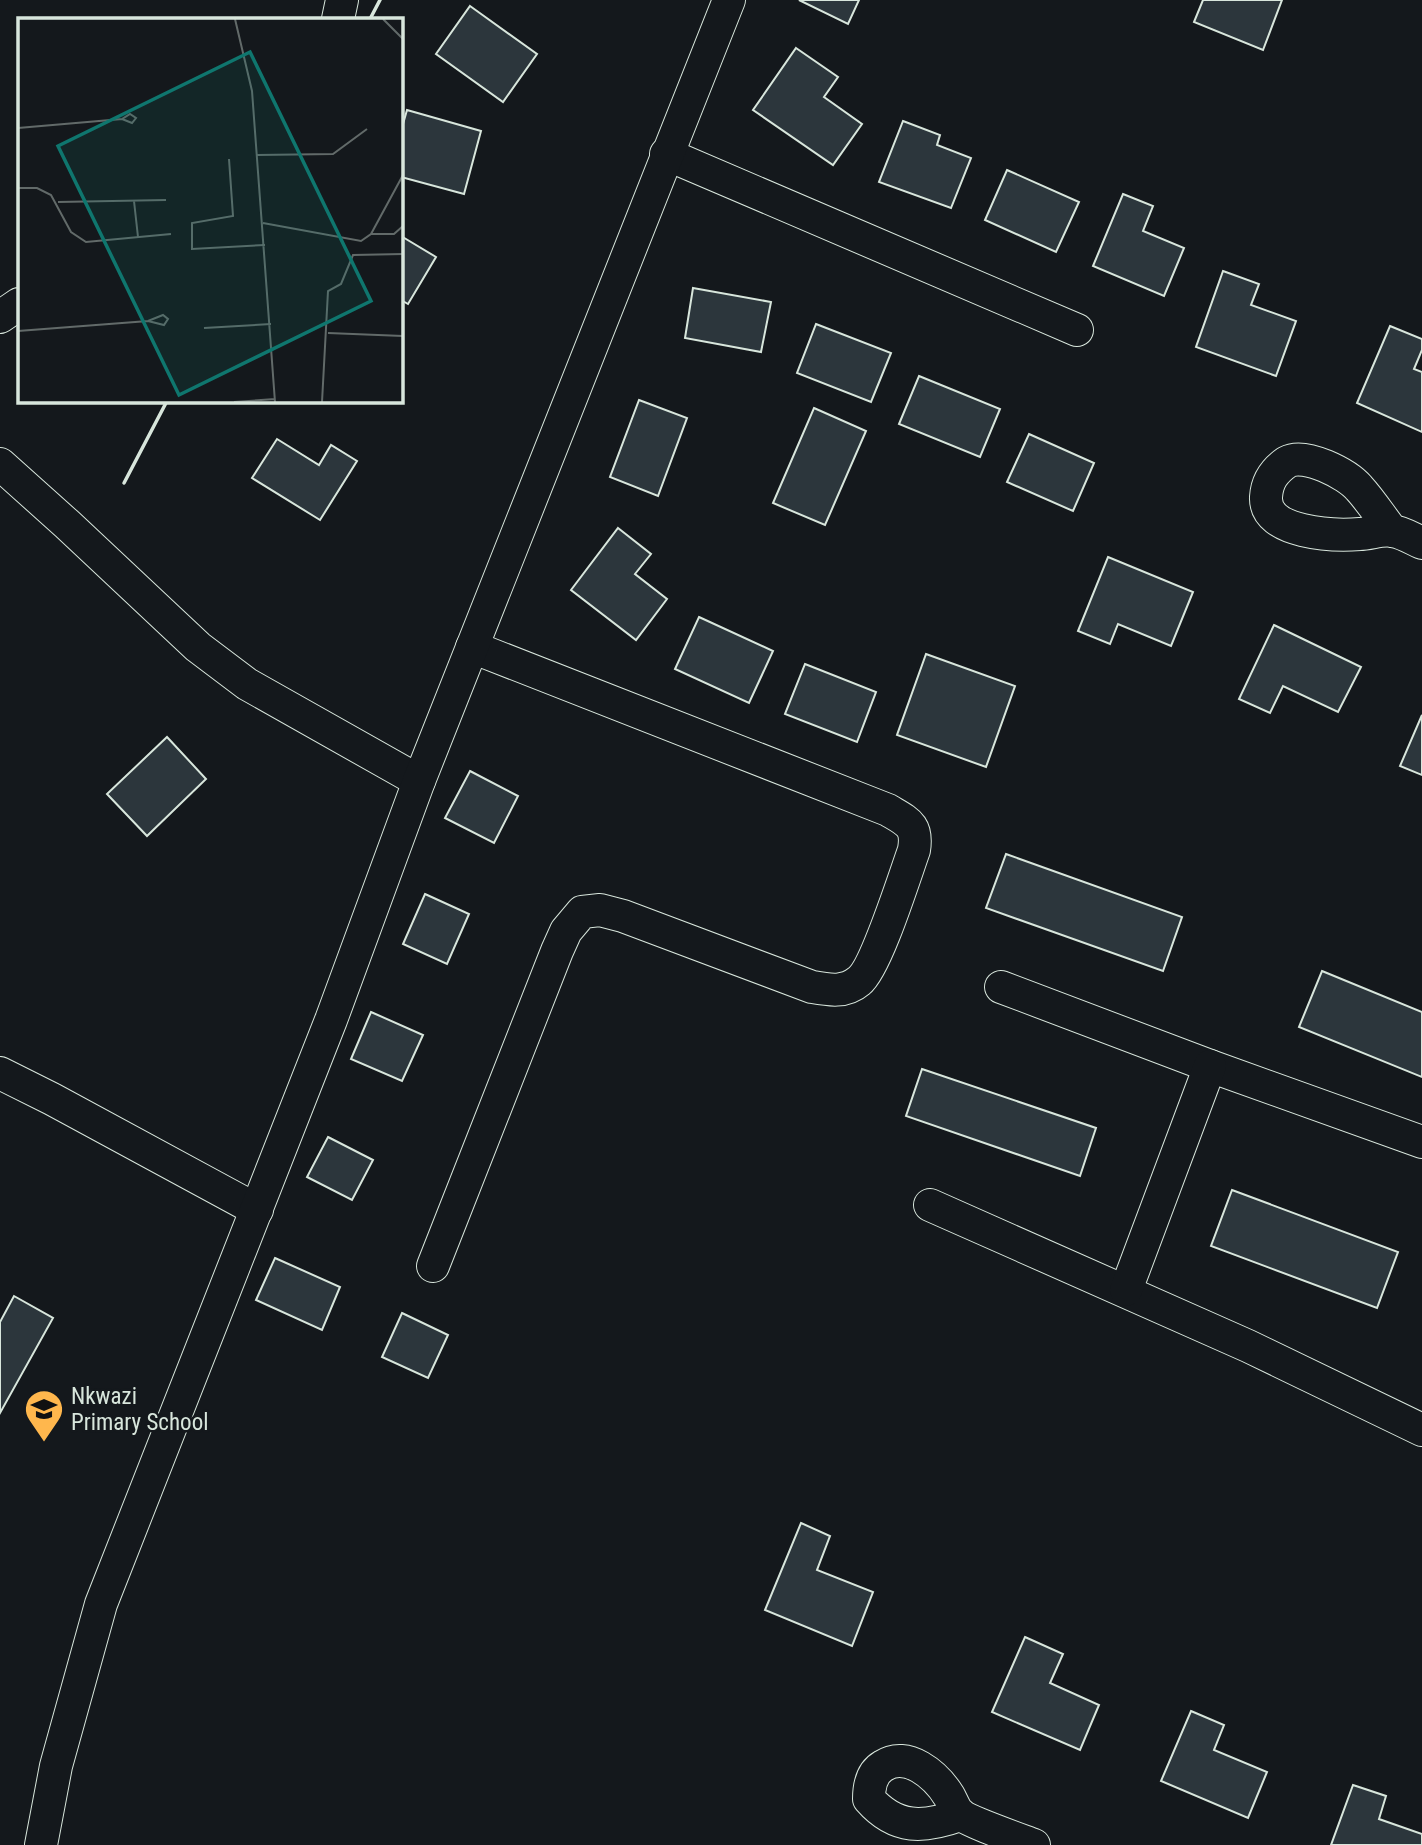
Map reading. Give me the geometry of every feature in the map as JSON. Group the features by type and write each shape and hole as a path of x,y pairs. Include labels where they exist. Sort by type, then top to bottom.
{"street":[{"path":"338,18 342,0"},
{"path":"41,1845 56,1766 101,1604 331,1020 419,781 729,0"},
{"path":"666,154 1077,330"},
{"path":"0,317 18,305"},
{"path":"0,464 198,647 247,684 419,781"},
{"path":"1392,531 1422,543"},
{"path":"433,1266 557,951 566,931 582,912 600,910 623,916 812,987 846,989 861,980 872,963 914,850 916,837 912,826 888,810 472,648"},
{"path":"1001,988 1422,1142"},
{"path":"1126,1290 1210,1066"},
{"path":"0,1073 257,1210"},
{"path":"930,1205 1126,1290 1422,1430"},
{"path":"960,1815 1034,1845"}],"building":[{"path":"799,0 859,0 848,24"},
{"path":"1203,0 1282,0 1263,50 1194,22"},
{"path":"470,6 537,54 503,102 436,54"},
{"path":"796,48 838,77 824,97 862,124 833,165 753,110"},
{"path":"407,110 481,131 464,194 402,177 402,128"},
{"path":"903,121 940,135 937,145 971,158 951,208 879,182"},
{"path":"1007,170 1079,202 1056,252 985,220"},
{"path":"1123,194 1153,206 1143,231 1184,248 1164,296 1093,266"},
{"path":"402,237 436,257 408,304 402,301"},
{"path":"1223,271 1259,284 1251,305 1296,321 1276,376 1196,347"},
{"path":"693,288 771,302 761,352 685,338"},
{"path":"816,324 891,353 871,402 797,373"},
{"path":"1390,326 1422,339 1422,350 1414,369 1422,372 1422,432 1357,403"},
{"path":"919,376 1000,409 980,457 899,424"},
{"path":"639,400 687,418 658,496 610,477"},
{"path":"814,408 866,431 825,525 773,503"},
{"path":"1029,434 1094,463 1073,511 1007,482"},
{"path":"277,439 319,465 331,445 357,461 320,520 252,478"},
{"path":"618,528 651,554 635,574 667,599 636,640 571,590"},
{"path":"1108,557 1193,592 1171,646 1118,624 1110,644 1078,631"},
{"path":"699,617 773,651 749,703 675,669"},
{"path":"1274,625 1361,667 1338,712 1283,686 1270,713 1239,699"},
{"path":"926,654 1015,686 986,767 897,735"},
{"path":"805,664 876,692 857,742 785,714"},
{"path":"1422,715 1422,775 1400,766"},
{"path":"167,737 206,779 147,836 107,794"},
{"path":"470,771 518,796 494,843 445,818"},
{"path":"1006,854 1182,917 1163,971 986,908"},
{"path":"425,894 469,914 447,964 403,944"},
{"path":"1322,971 1422,1012 1422,1077 1299,1027"},
{"path":"371,1012 423,1035 402,1081 351,1059"},
{"path":"922,1069 1096,1128 1080,1176 906,1116"},
{"path":"328,1137 373,1160 352,1200 307,1177"},
{"path":"1232,1190 1398,1252 1377,1308 1211,1246"},
{"path":"275,1258 340,1287 322,1330 256,1300"},
{"path":"14,1296 53,1318 0,1413 0,1322"},
{"path":"402,1313 448,1335 428,1378 382,1357"},
{"path":"801,1523 830,1536 817,1570 873,1592 852,1646 765,1610"},
{"path":"1025,1637 1063,1654 1050,1683 1099,1705 1080,1750 992,1712"},
{"path":"1191,1711 1224,1725 1214,1750 1267,1772 1248,1818 1161,1781"},
{"path":"1353,1785 1386,1796 1379,1819 1422,1834 1422,1845 1331,1845"}],"wall":[{"path":"371,18 380,0"},
{"path":"124,483 166,402"}],"place":[{"name":"Nkwazi Primary School","path":"44,1443"}]}
